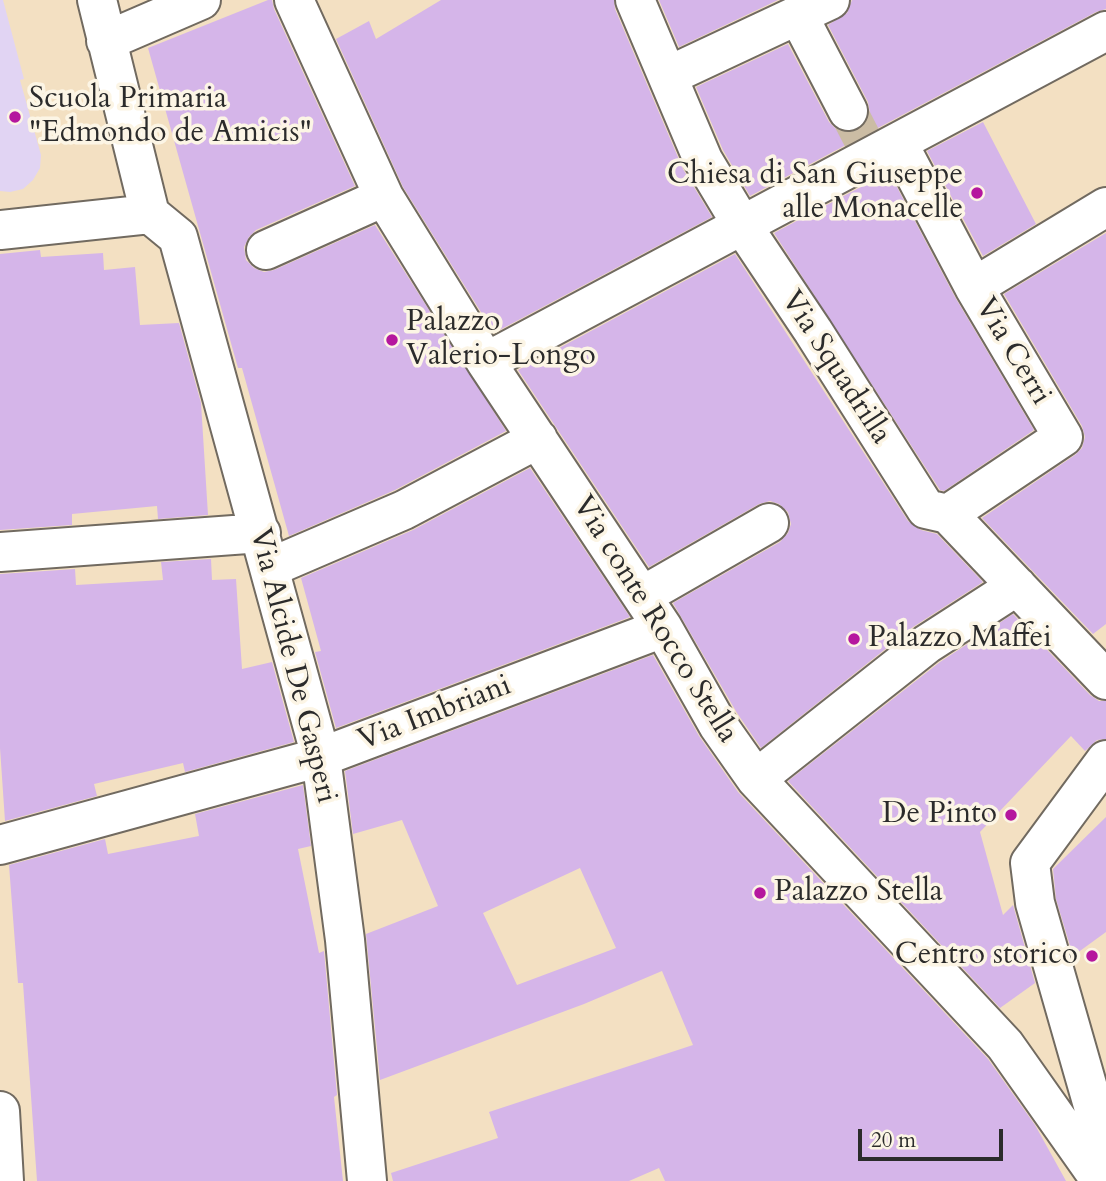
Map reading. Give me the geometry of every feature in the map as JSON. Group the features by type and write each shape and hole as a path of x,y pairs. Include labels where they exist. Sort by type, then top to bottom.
{"street":[{"path":"0,230 150,214 97,0"},
{"path":"106,41 201,0"},
{"name":"Via conte Rocco Stella","path":"293,0 384,197 486,362 663,628 718,726 756,779 1005,1045 1101,1181"},
{"name":"Via Squadrilla","path":"635,0 703,160 742,225 814,331 926,509 948,514 1106,680"},
{"path":"668,76 814,8 848,111"},
{"path":"486,362 742,225 878,148 1106,31"},
{"name":"Via Cerri","path":"878,148 974,287 1063,437 948,514"},
{"path":"266,250 384,197"},
{"path":"974,287 1106,207"},
{"name":"Via Alcide De Gasperi","path":"150,214 178,237 321,757 345,940 367,1181"},
{"path":"0,552 265,551 404,510 538,439"},
{"path":"642,596 769,523"},
{"path":"756,779 927,645 1017,586"},
{"name":"Via Imbriani","path":"0,845 321,757 663,628"},
{"path":"1106,760 1030,863 1035,903 1106,1151"},
{"path":"0,1111 5,1181"}],"shaded area":[{"name":"Scuola Primaria \"Edmondo de Amicis\"","path":"0,0 3,0 24,79 20,80 41,155 40,168 33,180 23,189 10,192 0,191"}],"building":[{"path":"272,0 355,186 256,230 244,247 246,260 254,268 264,272 274,270 375,225 506,431 395,490 289,536 242,368 238,368 148,48"},
{"path":"441,0 614,0 615,9 683,169 712,217 494,333 403,187 336,39 369,21 376,39"},
{"path":"659,0 778,0 679,47"},
{"path":"852,0 1106,0 1106,9 750,196 723,150 696,87 788,44 829,122 837,130 846,133 859,130 867,122 870,113 868,102 828,25 847,13"},
{"name":"Chiesa di San Giuseppe alle Monacelle","path":"983,122 1036,224 983,256 927,151"},
{"path":"889,172 955,297 1034,430 944,491 940,490 774,233"},
{"path":"1106,233 1106,624 1093,634 982,518 1075,455 1082,448 1085,437 1082,426 1004,294"},
{"path":"40,250 41,257 103,253 104,270 135,267 140,325 179,323 201,403 208,515 158,519 157,506 72,514 72,525 0,530 0,254"},
{"path":"735,254 908,521 921,530 937,534 983,582 913,627 761,748 737,713 673,603 780,542 788,533 791,524 788,512 779,504 770,501 759,504 649,567 518,370"},
{"path":"530,468 630,617 336,728 315,652 321,651 301,578 413,530"},
{"path":"211,559 212,580 236,579 242,669 272,662 294,742 185,772 183,763 94,784 97,796 5,821 0,748 0,574 75,569 76,585 163,580 161,562"},
{"path":"1013,614 1090,695 1099,701 1106,701 1106,739 1097,740 1085,751 1071,736 980,832 1003,915 1013,905 1035,983 1000,1008 788,781 940,662"},
{"path":"653,655 699,736 738,792 988,1059 1035,1125 1066,1181 665,1181 659,1168 629,1181 393,1181 391,1173 498,1138 489,1112 693,1045 662,971 584,1004 380,1080 366,934 438,906 402,820 353,834 345,771","holes":["580,868 616,948 517,985 483,913"]},
{"path":"303,785 311,846 298,849 319,953 324,951 343,1181 37,1181 23,983 18,983 9,865 105,839 108,854 199,836 195,814"},
{"name":"Centro storico","path":"1106,817 1106,932 1073,956 1056,899 1053,869"}],"tunnel":[{"path":"848,111 865,144"}],"place":[{"name":"Scuola Primaria \"Edmondo de Amicis\"","path":"15,117"},
{"name":"Chiesa di San Giuseppe alle Monacelle","path":"977,193"},
{"name":"Palazzo Valerio-Longo","path":"392,340"},
{"name":"Palazzo Maffei","path":"854,639"},
{"name":"De Pinto","path":"1011,815"},
{"name":"Palazzo Stella","path":"760,893"},
{"name":"Centro storico","path":"1092,956"}]}
